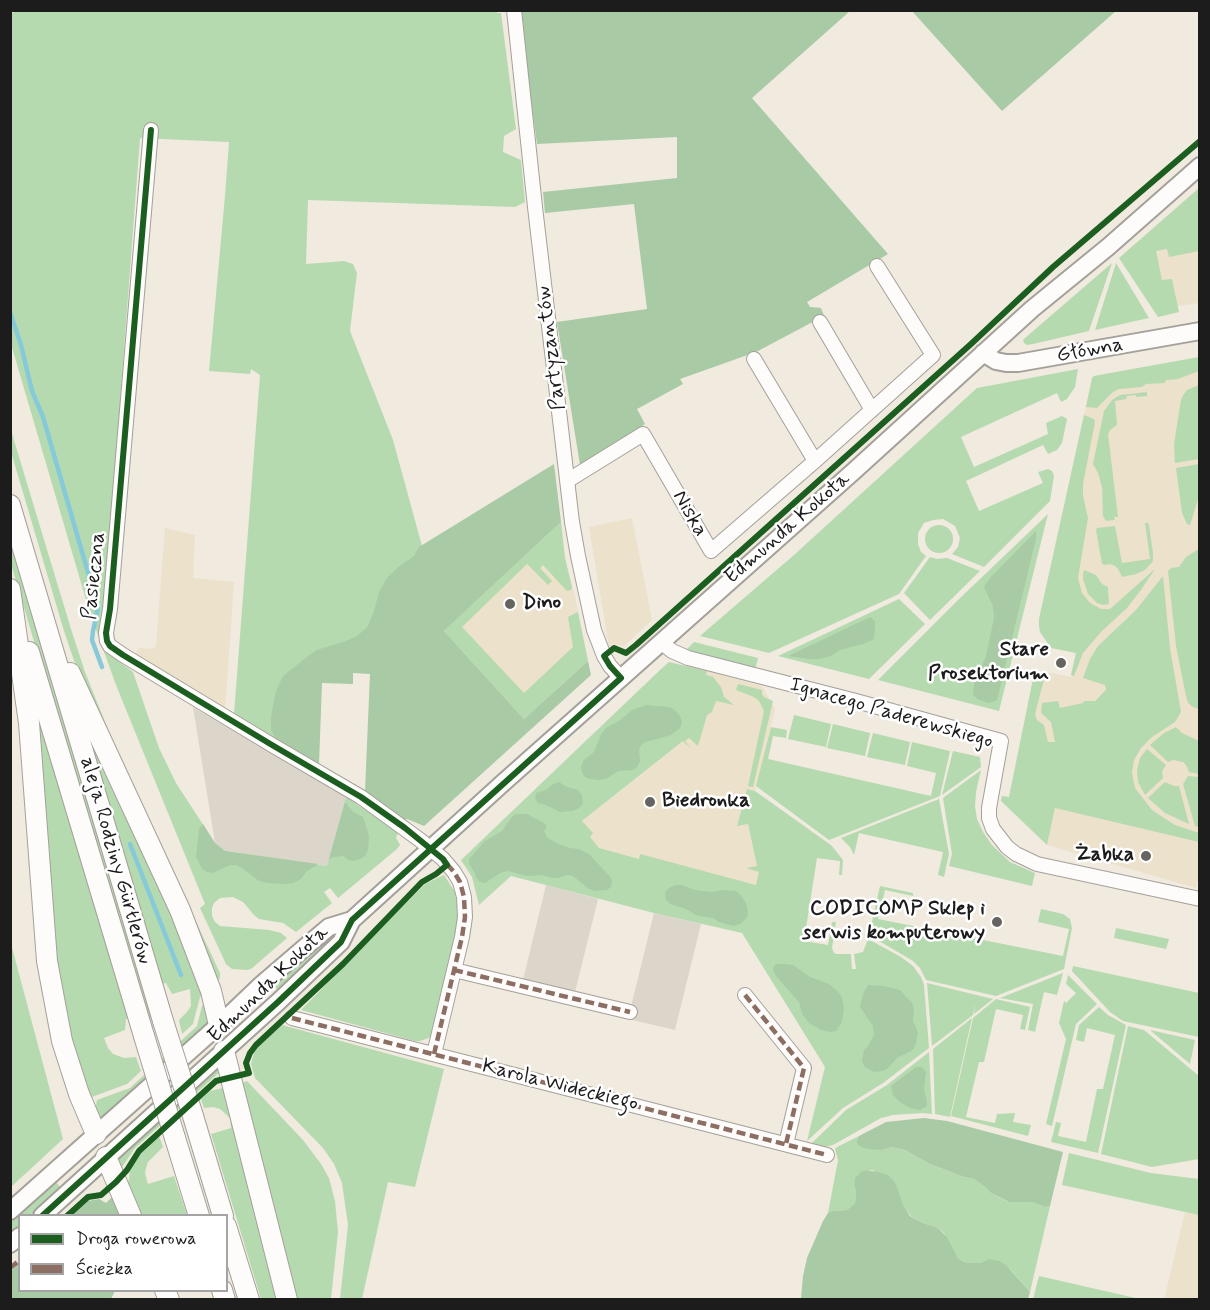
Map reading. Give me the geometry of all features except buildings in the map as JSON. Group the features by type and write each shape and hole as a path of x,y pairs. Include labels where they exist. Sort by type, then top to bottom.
{"main road":[{"name":"aleja Rodziny Gürtlerów","path":"10,506 223,1214"},
{"name":"aleja Rodziny Gürtlerów","path":"10,589 199,1214"},
{"path":"10,589 30,723 48,961 62,1041 79,1094 96,1134"},
{"path":"40,608 180,910 212,991 219,1025"},
{"path":"224,1051 287,1299"},
{"path":"106,1157 131,1214"},
{"path":"228,1232 249,1299"}],"street":[{"name":"Partyzantów","path":"514,10 567,481 578,556 594,630 604,656 621,678"},
{"name":"Pasieczna","path":"151,130 107,641 123,655 361,797 430,849"},
{"name":"Edmunda Kokota","path":"43,1214 279,1002 341,942 352,920 430,849 1032,309 1108,247 1200,166"},
{"name":"Niska","path":"567,481 643,434 711,551 933,355 877,267"},
{"path":"820,322 872,410"},
{"name":"Główna","path":"983,353 996,361 1018,363 1200,331"},
{"path":"754,359 815,461"},
{"name":"Ignacego Paderewskiego","path":"661,642 672,651 694,660 1001,741 989,818 993,829 1007,847 1017,855 1037,864 1200,899"},
{"path":"430,849 454,872 460,882 466,909 462,937 434,1054"},
{"name":"Edmunda Kokota","path":"10,1211 262,984 329,927 352,920"},
{"path":"454,970 630,1012"},
{"path":"745,995 804,1068 786,1144"},
{"name":"Karola Wideckiego","path":"292,1018 827,1155"},
{"path":"219,1025 224,1051"},
{"path":"96,1134 106,1157"}],"shaded area":[{"path":"1199,188 1199,303 1161,306 1152,230"},
{"path":"1199,357 1200,872 1196,888 1047,845 1055,808 1009,797 1034,674 1046,672 1071,677 1076,654 1039,626 1039,619 1092,378"},
{"path":"632,518 652,620 624,646 613,644 609,647 589,527"},
{"path":"561,522 565,558 588,661 524,719 444,631"},
{"path":"165,528 195,535 193,578 234,582 225,711 135,654 139,648 153,649 156,646"},
{"path":"707,671 762,686 775,709 755,791 747,790 737,825 748,824 757,866 748,868 760,872 756,885 641,855 639,859 560,839 686,739"},
{"path":"193,707 346,797 328,866 225,851 215,843"},
{"path":"546,885 598,899 575,992 523,980"},
{"path":"654,913 701,924 675,1030 628,1019"},
{"path":"1185,1212 1199,1215 1199,1299 1164,1300"}],"green space":[{"path":"19,10 497,10 497,13 501,13 516,129 504,136 503,152 521,160 525,202 515,207 308,200 306,264 344,261 353,264 357,273 350,331 393,440 422,546 391,605 327,666 277,741 234,714 260,375 251,369 250,374 209,371 229,142 140,138 107,573 99,627 102,646 106,652 133,672 159,748 176,783 215,843 225,851 327,866 346,797 398,832 396,838 400,845 338,898 330,888 324,892 332,903 296,932 283,923 259,919 243,902 233,897 220,898 214,903 212,916 220,926 269,930 281,933 287,938 247,970 232,969 226,964 200,908 205,904 116,685 89,610 11,344 10,14"},
{"path":"519,11 850,11 752,98 888,254 807,302 810,307 821,308 824,316 756,352 680,379 683,384 637,409 645,424 580,465 557,322 647,309 634,204 545,213 543,192 677,178 677,137 537,144"},
{"path":"912,11 1116,11 1002,111"},
{"path":"1199,188 1199,251 1169,257 1167,249 1156,251 1162,280 1172,279 1179,312 1158,317 1119,258"},
{"path":"1112,263 1089,331 1033,344 1024,343 1025,338"},
{"path":"1116,263 1149,318 1095,330"},
{"path":"1199,357 1199,371 1178,379 1166,380 1165,383 1119,389 1097,408 1086,407 1094,376"},
{"path":"1078,369 1075,387 1067,399 1061,402 1057,393 961,437 974,467 1048,434 1046,423 1062,416 1067,419 1062,443 1057,450 1048,454 1043,445 966,481 979,511 1043,483 1038,472 1048,469 1054,476 1050,501 984,567 952,554 958,547 960,538 955,526 943,519 933,520 924,523 918,533 918,544 921,552 926,556 899,594 769,653 700,636 794,555 977,388"},
{"path":"1199,385 1199,459 1175,463 1174,444 1181,400 1187,390"},
{"path":"1147,392 1147,396 1127,396 1126,399 1115,401 1117,425 1108,434 1118,517 1114,517 1115,520 1106,521 1103,516 1102,487 1093,464 1104,411 1112,400 1120,395"},
{"path":"1084,415 1094,419 1095,422 1083,484 1088,518 1078,578 1082,593 1090,603 1101,609 1110,609 1155,569 1127,608 1101,632 1083,653 1074,676 1071,675 1076,653 1051,648 1040,632 1039,619"},
{"path":"10,427 85,672 119,757 220,973 220,978 216,982 81,681 11,452"},
{"path":"554,464 561,522 444,631 524,719 588,661 591,675 424,826 407,819 403,821 367,795 365,791 370,674 353,673 353,684 322,683 319,764 277,741 271,730 271,717 276,691 283,676 317,650 346,641 364,630 368,626 379,592 387,578 414,556 419,547"},
{"path":"1199,464 1199,496 1190,525 1187,524 1182,513 1176,468"},
{"path":"1048,514 999,711 878,680 957,601"},
{"path":"561,522 571,590 567,591 543,565 540,568 552,581 548,585 527,564 462,627 524,693 573,647 568,617 578,612 588,661 524,719 444,631"},
{"path":"1145,523 1149,525 1153,561 1145,570 1122,577 1115,566 1102,564 1096,530 1115,526 1122,563 1150,559"},
{"path":"939,525 949,529 953,539 949,549 939,553 929,549 925,539 929,529"},
{"path":"1036,531 997,700 989,703 979,700 973,695 974,685 986,656 994,618 993,606 984,587"},
{"path":"10,536 155,1017 147,1020 13,571"},
{"path":"1200,550 1198,709 1188,703 1186,696 1176,646 1168,571 1179,567 1186,557"},
{"path":"930,557 947,558 980,571 930,620 904,593"},
{"path":"1084,570 1096,575 1102,584 1108,587 1109,604 1097,603 1088,594 1083,579"},
{"path":"1163,576 1170,648 1181,712 1175,722 1152,737 1141,748 1134,760 1132,773 1135,788 1152,810 1175,825 1199,833 1199,842 1055,808 1047,845 1001,801 1002,796 1009,797 1034,674 1046,672 1035,714 1037,720 1044,725 1048,742 1055,742 1051,722 1041,713 1042,703 1058,701 1060,708 1084,701 1095,701 1106,690 1105,685 1083,678 1090,659 1098,646 1136,610"},
{"path":"899,599 925,624 869,679 778,656"},
{"path":"870,617 875,621 874,639 866,643 840,650 820,659 788,656"},
{"path":"694,642 758,658 755,670 684,652"},
{"path":"669,662 707,671 706,675 713,677 721,687 724,697 734,705 716,701 712,712 707,715 698,746 689,738 685,741 691,749 683,741 582,821 593,833 590,837 599,848 639,859 640,854 756,885 759,872 746,868 757,866 748,824 737,826 747,789 755,791 832,846 843,860 842,875 839,875 840,861 817,858 804,941 828,945 832,922 836,922 832,948 836,954 851,954 852,969 856,969 854,954 863,952 868,939 913,966 924,985 929,1048 883,1083 843,1108 807,1141 825,1067 742,933 511,876 479,905 472,877 461,860"},
{"path":"738,684 762,690 764,697 773,701 753,787 748,786 764,711 754,697 736,690"},
{"path":"31,692 130,1017 126,1019 125,1030 104,1038 113,1054 124,1058 136,1057 141,1071 127,1084 89,1098 77,1066 59,983"},
{"path":"646,705 670,707 675,710 682,722 680,728 671,735 641,745 640,761 633,770 618,771 606,779 586,778 581,768 583,761 594,752 601,734 607,727 632,710"},
{"path":"794,715 831,724 826,747 788,739"},
{"path":"833,724 870,733 865,756 827,748"},
{"path":"771,727 787,730 786,738 773,736 768,759 931,796 936,773 907,766 912,742 950,751 940,796 829,840 756,786"},
{"path":"1176,727 1182,733 1199,741 1199,774 1189,772 1183,762 1173,760 1168,762 1150,745 1164,733"},
{"path":"873,733 910,742 905,765 867,757"},
{"path":"92,747 180,934 203,995 200,997 193,1024 182,1034 179,1020 191,1006 190,989 172,994 166,983 162,984"},
{"path":"1147,749 1166,765 1162,771 1163,778 1145,795 1138,782 1137,770 1140,758"},
{"path":"953,751 980,757 981,767 942,795"},
{"path":"981,770 976,792 977,819 992,845 1010,862 1035,873 1032,886 949,866 952,854 943,798"},
{"path":"1188,776 1199,777 1199,827 1195,826 1183,784"},
{"path":"559,782 578,790 582,795 583,804 579,808 560,812 538,803 535,798 536,793"},
{"path":"1165,782 1179,786 1189,824 1165,813 1148,798"},
{"path":"939,799 949,854 944,877 938,875 943,852 859,833 854,855 841,838"},
{"path":"345,802 353,812 363,817 369,836 365,856 354,861 344,856 329,859"},
{"path":"516,814 527,814 544,823 547,827 544,831 547,837 556,843 589,854 611,878 611,887 607,890 595,891 573,876 552,878 508,871 500,873 485,883 480,882 469,864 469,859 485,841 502,831"},
{"path":"203,824 215,843 225,851 318,864 306,872 301,879 284,884 259,881 236,865 230,865 213,873 207,872 202,869 196,857 199,829"},
{"path":"444,875 455,892 458,925 455,946 432,1035 429,1038 415,1041 301,1010 425,884"},
{"path":"675,885 711,892 736,891 746,903 747,918 733,926 713,918 698,916 671,904 666,900 665,892"},
{"path":"880,886 913,893 913,896 885,890 878,919 1063,956 1069,929 1038,922 1041,909 1063,914 1070,919 1072,928 1064,969 996,996 926,980 920,968 913,961 869,935"},
{"path":"1116,928 1169,939 1166,949 1114,938"},
{"path":"336,931 340,932 279,991 273,985"},
{"path":"10,940 63,1139 11,1187 10,1187"},
{"path":"776,964 793,965 810,977 829,984 837,991 842,997 844,1009 842,1022 836,1031 821,1030 809,1023 802,1014 799,1002 773,971"},
{"path":"1073,966 1199,993 1199,1037 1123,1021 1110,1012 1072,971"},
{"path":"1063,973 1057,995 1044,992 1035,1032 1028,1030 1033,1004 1000,998"},
{"path":"1068,975 1097,1004 1076,1024 1052,1126 1046,1124 1066,1039 1059,1023 1064,1001 1066,1003 1076,993 1066,984"},
{"path":"927,983 993,999 974,1014 975,1004 973,1015 932,1046"},
{"path":"868,985 900,990 912,1003 914,1009 913,1021 918,1032 914,1048 897,1058 883,1071 874,1072 868,1069 862,1060 864,1050 874,1035 873,1026 860,1007"},
{"path":"996,999 1030,1007 1025,1030 1020,1029 1023,1015 996,1009 984,1062 979,1062 966,1117 995,1123 997,1114 1015,1113 1013,1122 1031,1125 1028,1136 951,1116 973,1018"},
{"path":"206,1003 211,1020 98,1121 92,1107 96,1105 97,1100 130,1088 197,1026 202,1006"},
{"path":"1099,1007 1126,1025 1098,1153 1051,1142 1056,1122 1061,1123 1058,1136 1086,1142 1097,1089 1103,1089 1115,1035 1087,1028 1084,1042 1076,1040 1079,1025"},
{"path":"972,1018 950,1117 935,1114 933,1049"},
{"path":"282,1025 444,1069 415,1187 388,1182 362,1299 340,1299 348,1225 342,1183 334,1164 323,1148 255,1078 251,1064 254,1053"},
{"path":"1128,1026 1144,1030 1199,1076 1199,1159 1152,1167 1101,1154"},
{"path":"1150,1030 1195,1040 1190,1064"},
{"path":"929,1052 932,1114 893,1115 881,1118 833,1145 825,1147 811,1144 846,1110 887,1085"},
{"path":"219,1066 222,1070 135,1148 120,1170 117,1159"},
{"path":"916,1067 922,1067 926,1072 924,1089 927,1106 920,1110 910,1108 900,1102 893,1095 891,1086"},
{"path":"247,1081 303,1140 329,1178 335,1201 338,1232 331,1299 291,1299 242,1083"},
{"path":"227,1087 278,1299 261,1299 211,1134 231,1128 230,1118 220,1109 204,1108 201,1099 210,1091"},
{"path":"924,1118 947,1121 1063,1152 1050,1206 1045,1207 1032,1202 1009,1202 991,1193 974,1179 930,1164 905,1150 892,1147 882,1150 868,1149 857,1143 859,1136 886,1122"},
{"path":"159,1136 163,1147 148,1162 145,1173 148,1184 174,1176 187,1214 140,1214 126,1183 129,1180 130,1170 141,1153"},
{"path":"859,1136 857,1140 882,1150 892,1147 905,1150 930,1164 974,1179 991,1193 1008,1202 1032,1202 1045,1207 1050,1206 1030,1292 1009,1268 964,1262 958,1258 944,1233 911,1216 900,1198 873,1170 867,1170 858,1175 854,1185 855,1203 847,1210 828,1213 838,1160 835,1149"},
{"path":"1069,1153 1151,1173 1199,1179 1199,1215 1062,1185"},
{"path":"867,1170 888,1175 894,1181 910,1216 938,1228 947,1237 958,1258 964,1262 973,1263 981,1263 989,1259 1006,1265 1030,1292 1028,1299 801,1299 807,1258 823,1221 828,1213 847,1210 855,1203 855,1178"},
{"path":"56,1182 61,1188 31,1214 20,1214"},
{"path":"114,1195 122,1212 119,1214 73,1214 88,1201 99,1199 106,1203"},
{"path":"18,1216 18,1226 11,1233 11,1222"},
{"path":"18,1264 18,1292 114,1292 111,1299 11,1299 11,1271"},
{"path":"1039,1276 1140,1299 1033,1299"}],"waterway":[{"path":"10,312 96,600 98,608 92,640 102,667"},
{"path":"130,844 181,975"}],"marked path":[{"path":"434,1054 465,917 464,897 460,882 445,862"},
{"path":"454,970 630,1012"},
{"path":"745,995 804,1068 786,1144"},
{"path":"292,1018 827,1155"},
{"path":"10,1268 18,1262"}],"cycle path":[{"path":"69,1214 88,1197 101,1195 116,1182 139,1151 216,1081 249,1073 246,1063 256,1045 343,964 422,882 447,865 443,859 405,828 361,797 123,655 107,641 151,130"},
{"path":"44,1214 341,942 352,920 621,678 604,656 614,648 626,653 636,645 971,344 1053,267 1200,141"}],"place":[{"name":"Dino","path":"510,604"},
{"name":"Stare Prosektorium","path":"1061,663"},
{"name":"Biedronka","path":"650,802"},
{"name":"Żabka","path":"1146,856"},
{"name":"CODICOMP Sklep i serwis komputerowy","path":"997,922"}]}
